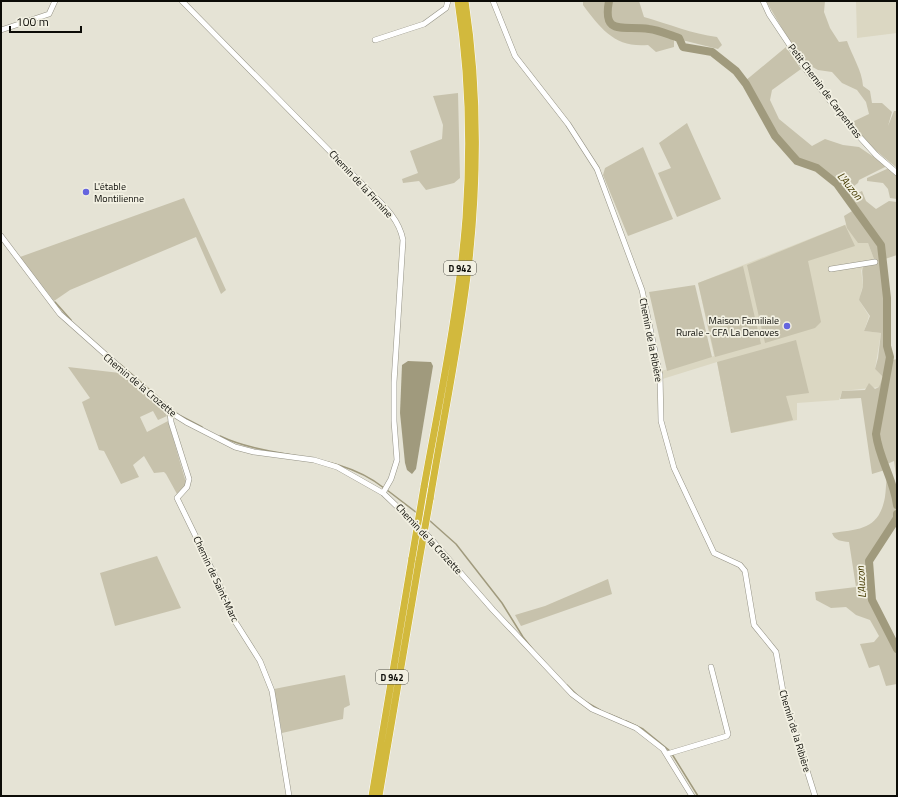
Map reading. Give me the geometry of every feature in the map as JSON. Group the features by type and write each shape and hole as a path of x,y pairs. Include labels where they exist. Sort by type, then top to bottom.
{"highway":[{"name":"D 942","path":"372,796 380,765 415,559 424,488 453,321 466,218 468,151 467,102 458,1"},
{"name":"D 942","path":"415,559 430,499 469,262 472,219 474,103 465,1"},
{"name":"D 942","path":"368,796 380,765"},
{"name":"D 942","path":"379,796 380,765"}],"street":[{"path":"1,30 48,14 55,1"},
{"name":"Chemin de la Firmine","path":"182,1 356,177 393,216 399,225 402,240 394,388 397,460 391,478 383,493"},
{"path":"376,40 428,22 446,8 448,1"},
{"name":"Chemin de la Ribière","path":"493,1 515,56 568,124 597,169 642,290 660,375 661,421 674,468 714,552 740,565 745,571 754,625 776,652 784,697 815,796"},
{"name":"Petit Chemin de Carpentras","path":"763,1 769,14 807,71 847,123 876,155 897,173"},
{"name":"Chemin de la Crozette","path":"1,236 60,314 170,412 186,422 235,447 254,452 314,460 337,467 383,493 431,539 493,610 572,694 592,709 636,728 664,749 692,796"},
{"path":"831,269 875,262"},
{"name":"Chemin de Saint-Marc","path":"170,412 171,422 189,479 187,487 177,498 236,623 260,661 272,691 289,796"},
{"path":"667,754 727,736 728,734 711,667"}],"shaded area":[{"path":"583,1 639,1 644,17 708,36 717,37 722,45 718,49 674,38 674,47 656,52 648,45 626,43 618,40 603,29 583,5"},
{"path":"766,1 825,1 824,12 830,28 839,42 847,41 859,69 863,86 870,91 872,103 882,103 892,112 888,126 894,111 897,111 897,168 868,144 850,123 869,114 866,102 857,90 842,83 832,72 818,70 807,64 796,52"},
{"path":"856,1 897,1 897,33 857,38"},
{"path":"786,47 801,69 772,90 770,100 779,119 812,146 825,139 843,145 859,147 887,166 859,180 854,186 858,193 862,191 866,201 876,209 889,201 897,202 897,255 885,259 889,295 887,344 891,351 890,357 893,360 897,359 897,484 894,461 885,465 895,497 896,518 868,563 870,600 897,652 897,684 886,686 879,665 869,668 860,644 874,642 879,636 870,620 856,615 846,607 831,608 816,600 815,592 856,587 849,542 837,539 832,533 859,529 873,522 882,508 885,497 887,475 885,470 872,474 861,398 840,399 842,391 865,390 869,383 875,389 879,387 883,377 875,369 881,333 864,331 870,316 859,300 863,286 862,269 874,259 868,243 858,243 847,228 844,216 857,208 839,183 818,166 799,159 777,134 745,81"},
{"path":"458,93 460,178 454,183 426,190 419,181 403,183 402,179 418,173 410,151 442,139 443,125 433,96"},
{"path":"687,123 721,199 677,217 658,173 671,168 659,143"},
{"path":"643,147 673,219 628,236 603,175 605,168"},
{"path":"889,168 897,176 897,199 890,198 888,189 883,183 867,181 867,178"},
{"path":"184,198 226,290 221,294 196,237 70,290 54,301 20,257"},
{"name":"Maison Familiale Rurale - CFA La Denoves","path":"847,224 868,243 874,259 861,270 863,285 859,300 869,316 864,331 881,333 875,369 883,377 880,387 842,391 839,400 797,403 797,420 731,433 717,362 656,381 654,373 714,356 698,283"},
{"path":"845,225 855,246 808,261 821,322 815,328 765,343 747,265"},
{"path":"743,266 761,344 715,357 698,283"},
{"path":"695,285 712,357 667,371 649,292"},
{"path":"796,340 809,393 786,396 793,420 731,433 717,362"},
{"path":"408,361 431,362 433,366 416,469 412,474 407,470 405,463 400,413 402,365"},
{"path":"68,367 120,373 162,408 167,416 158,420 153,411 140,417 147,432 168,421 187,486 177,494 166,474 164,472 154,473 144,456 133,465 139,477 121,484 104,451 99,450 82,402 90,398"},
{"path":"157,556 181,608 115,626 100,573"},
{"path":"608,579 612,594 521,626 515,615 545,606"},
{"path":"345,675 350,705 344,708 343,719 282,733 274,689"}],"waterway":[{"name":"L'Auzon","path":"609,1 608,12 609,20 612,25 624,28 640,28 660,31 679,38 683,47 712,52 736,71 746,84 775,136 797,161 817,168 837,184 881,245 887,298 887,346 890,357 876,434 880,452 893,487 897,505"},
{"path":"55,302 71,320"},
{"path":"120,364 179,415 202,427"},
{"path":"220,436 240,444 325,461 346,467 365,476 384,488"},
{"path":"387,490 417,513"},
{"name":"L'Auzon","path":"897,514 897,518 869,561 872,600 897,649"},
{"path":"429,520 456,544 502,603 523,637 535,652"},
{"path":"567,685 577,695"},
{"path":"586,702 600,710"},
{"path":"609,714 621,719"},
{"path":"626,721 643,729 670,751"},
{"path":"672,754 698,796"}],"place":[{"name":"L'étable Montilienne","path":"86,192"},
{"name":"Maison Familiale Rurale - CFA La Denoves","path":"787,326"}]}
